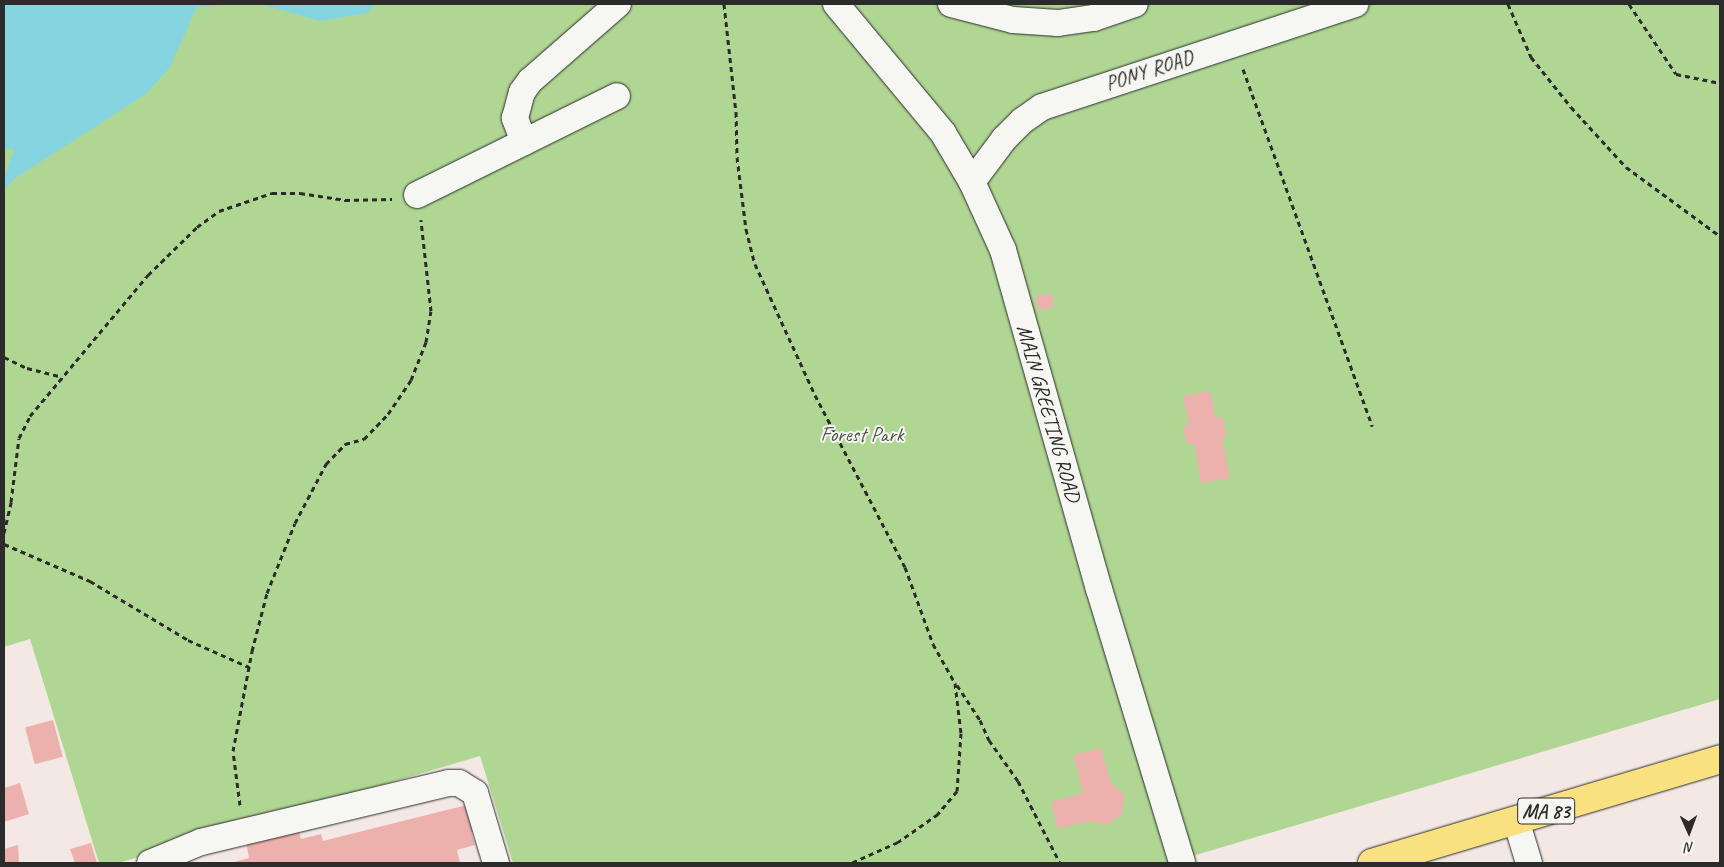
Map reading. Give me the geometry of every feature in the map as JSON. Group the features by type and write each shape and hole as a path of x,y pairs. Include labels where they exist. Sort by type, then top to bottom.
{"main road":[{"name":"MA 83","path":"1372,863 1720,759"}],"street":[{"path":"524,142 515,118 522,92 530,81 618,4"},
{"name":"MAIN GREETING ROAD","path":"836,4 929,114 972,182 1003,250 1099,589 1182,863"},
{"path":"951,4 1014,20 1058,23 1094,18 1135,4"},
{"name":"PONY ROAD","path":"972,182 1004,139 1022,121 1042,107 1355,4"},
{"path":"417,195 617,96"},
{"path":"150,863 201,842 459,783 475,793 496,863"},
{"path":"1516,820 1530,863"}],"path":[{"path":"724,4 736,112 737,157 746,229 755,264 815,394 905,567 933,644 980,720 989,740 1018,781 1060,863"},
{"path":"1508,4 1531,57 1571,107 1626,167 1720,236"},
{"path":"1629,4 1676,74 1720,84"},
{"path":"1233,43 1372,426"},
{"path":"4,533 11,502 19,438 30,416 148,275 197,227 219,211 272,193 382,201 417,195 427,258 431,311 426,342 411,380 388,414 364,439 344,444 326,464 296,523 267,593 249,667 233,752 236,788 247,832"},
{"path":"4,357 27,368 62,377"},
{"path":"4,544 90,581 188,640 249,667"},
{"path":"851,863 898,842 938,814 957,790 961,733 956,683"}],"green space":[{"name":"Forest Park","path":"4,4 1720,4 1720,699 1169,863 513,863 480,756 118,863 99,863 30,639 4,647"}],"water":[{"path":"4,4 236,4 197,7 170,67 146,94 14,179 4,190 4,180 14,149 4,149"},
{"path":"261,4 376,4 367,13 320,21"}],"building":[{"path":"1051,293 1054,307 1038,310 1035,296"},
{"path":"1210,391 1215,418 1223,417 1227,437 1222,438 1230,478 1201,483 1194,443 1187,444 1183,426 1189,425 1183,396"},
{"path":"53,720 63,757 35,764 25,728"},
{"path":"1101,748 1110,781 1124,795 1122,814 1107,825 1089,821 1058,829 1051,802 1083,793 1073,755"},
{"path":"20,783 29,814 4,822 4,788"},
{"path":"471,804 478,830 471,832 475,845 457,850 460,863 230,863 249,858 246,842 298,829 301,839 321,834 323,841"},
{"path":"91,843 97,863 75,863 70,849"},
{"path":"18,845 19,863 4,863 4,849"}]}
